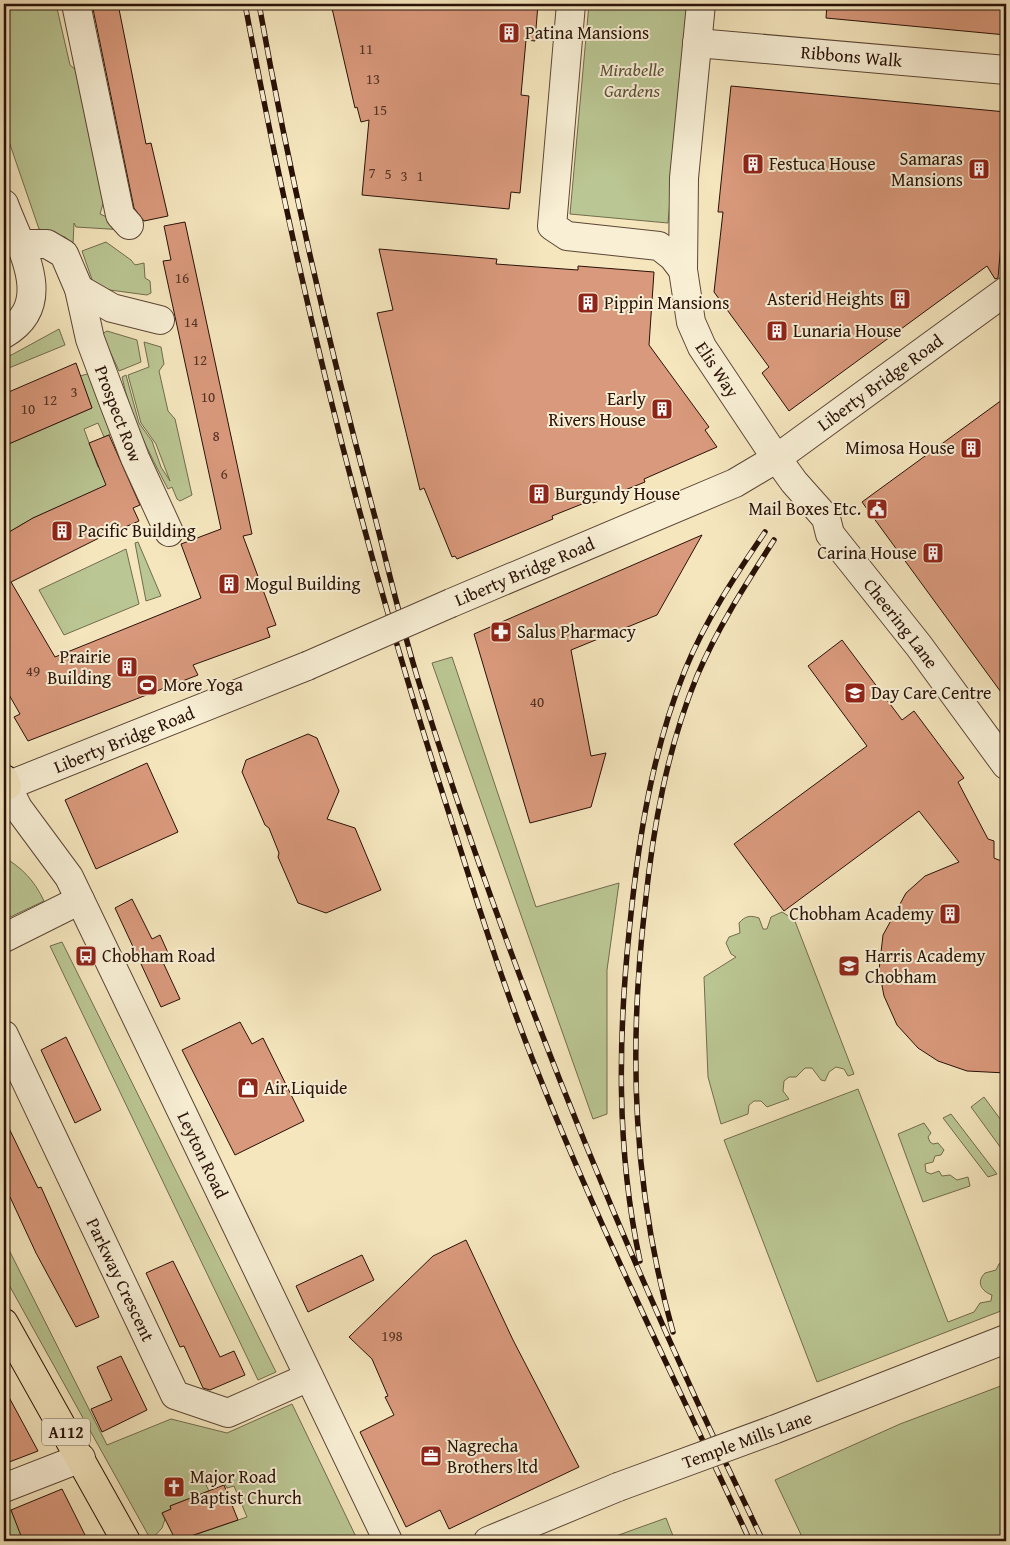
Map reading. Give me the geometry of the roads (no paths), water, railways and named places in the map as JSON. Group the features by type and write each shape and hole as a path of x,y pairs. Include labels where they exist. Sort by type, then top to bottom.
{"main road":[{"name":"A112","path":"4,1323 126,1541"}],"street":[{"path":"76,4 120,215 129,225"},
{"path":"572,4 552,226 567,236 660,246 673,257 683,270"},
{"path":"683,270 684,178 701,4"},
{"name":"Ribbons Walk","path":"698,43 1006,70"},
{"path":"4,204 32,277 33,290 26,316 18,326 4,334"},
{"path":"660,246 684,229"},
{"name":"Prospect Row","path":"18,244 39,244 56,248 64,254 79,289 90,339 112,398 135,458 169,532"},
{"name":"Elis Way","path":"683,270 691,322 702,347 777,458"},
{"path":"79,289 112,308 160,320"},
{"name":"Liberty Bridge Road","path":"5,784 307,666 735,483 777,458 1006,291"},
{"name":"Cheering Lane","path":"777,458 794,482 826,518 830,534 879,594 962,703 1006,766"},
{"name":"Leyton Road","path":"5,784 14,802 57,858 71,905 309,1376 388,1541"},
{"path":"4,938 71,905"},
{"name":"Parkway Crescent","path":"4,1035 175,1395 228,1413 309,1376"},
{"name":"Temple Mills Lane","path":"488,1541 618,1487 773,1430 1006,1339"},
{"path":"4,1488 81,1458"}],"railway":[{"path":"245,4 284,200 354,491 408,684 485,927 510,1000 562,1132 641,1308 750,1541"},
{"path":"259,4 312,264 343,393 408,645 456,796 534,1013 576,1120 666,1332 763,1541"},
{"path":"640,1261 632,1219 623,1135 622,1050 626,965 638,858 648,795 664,732 693,652 711,616 765,532"},
{"path":"673,1332 649,1226 638,1120 636,1068 637,1014 648,876 669,760 686,704 714,640 774,540"}],"place":[{"name":"Patina Mansions","path":"509,33"},
{"name":"Festuca House","path":"753,164"},
{"name":"Samaras Mansions","path":"979,169"},
{"name":"Asterid Heights","path":"900,299"},
{"name":"Pippin Mansions","path":"588,303"},
{"name":"Lunaria House","path":"777,331"},
{"name":"Early Rivers House","path":"662,409"},
{"name":"Mimosa House","path":"971,448"},
{"name":"Burgundy House","path":"539,494"},
{"name":"Mail Boxes Etc.","path":"877,509"},
{"name":"Pacific Building","path":"62,531"},
{"name":"Carina House","path":"933,553"},
{"name":"Mogul Building","path":"229,584"},
{"name":"Salus Pharmacy","path":"501,632"},
{"name":"Prairie Building","path":"127,667"},
{"name":"More Yoga","path":"147,685"},
{"name":"Day Care Centre","path":"855,693"},
{"name":"Chobham Academy","path":"950,914"},
{"name":"Chobham Road","path":"86,956"},
{"name":"Harris Academy Chobham","path":"849,966"},
{"name":"Air Liquide","path":"248,1088"},
{"name":"Nagrecha Brothers ltd","path":"431,1456"},
{"name":"Major Road Baptist Church","path":"174,1487"}],"park label":[{"name":"Mirabelle Gardens","path":"632,80"}]}
